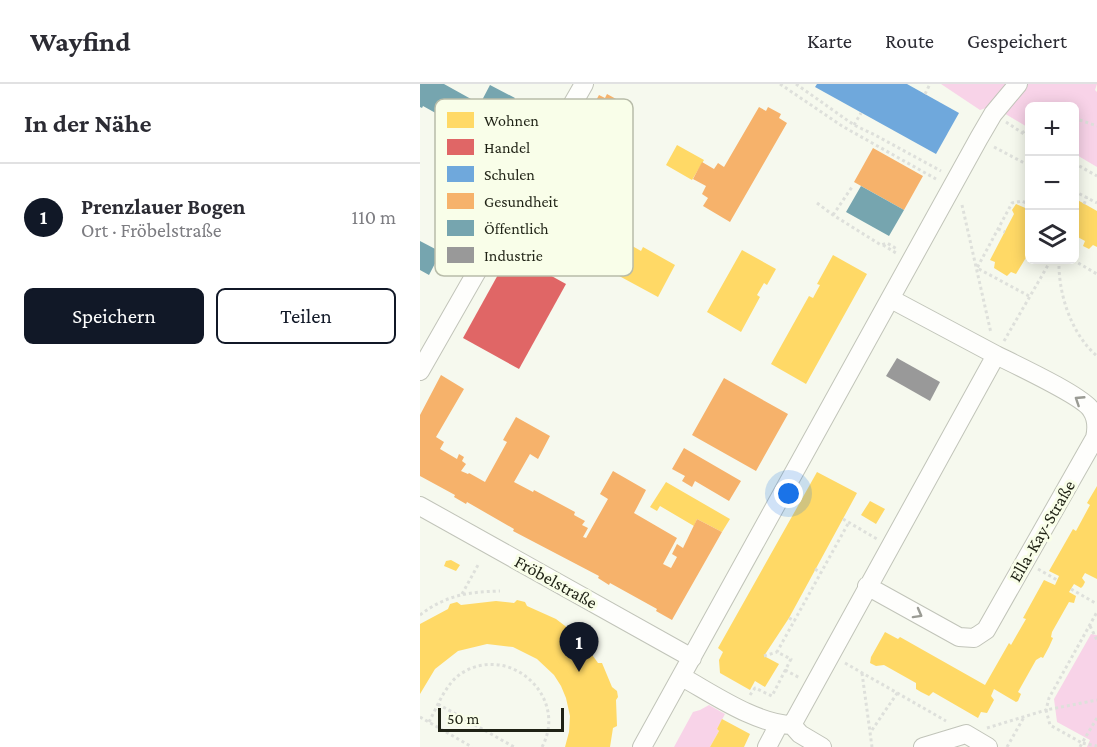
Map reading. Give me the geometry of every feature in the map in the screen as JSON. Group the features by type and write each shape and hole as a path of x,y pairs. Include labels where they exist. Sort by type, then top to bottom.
{"street":[{"path":"575,99 584,84"},
{"path":"642,747 804,451 891,299 945,180 1018,84"},
{"path":"420,371 474,276"},
{"name":"Ella-Kay-Straße","path":"867,586 959,637 974,638 986,630 1095,438 1096,423 1092,409 1078,398 891,299"},
{"path":"766,747 785,724 829,654 996,355"},
{"name":"Fröbelstraße","path":"420,506 692,658"},
{"path":"682,676 740,709 785,724 822,747"},
{"path":"923,747 966,734 988,747"}],"path":[{"path":"780,84 842,126 945,180"},
{"path":"796,84 854,125 875,135 945,180 959,192 996,355"},
{"path":"925,94 930,84"},
{"path":"854,125 861,113"},
{"path":"993,114 1025,135"},
{"path":"1079,120 1097,126"},
{"path":"979,138 1025,164"},
{"path":"1079,166 1097,176"},
{"path":"833,215 852,187"},
{"path":"1079,193 1097,203"},
{"path":"1084,204 1087,197"},
{"path":"817,203 890,249"},
{"path":"977,268 1012,203 1025,203"},
{"path":"998,229 1005,232"},
{"path":"882,245 887,243"},
{"path":"996,355 1049,264"},
{"path":"1059,264 1058,276 1065,303 1076,329 1097,356"},
{"path":"1079,264 1097,274"},
{"path":"977,268 1029,296"},
{"path":"843,519 889,546"},
{"path":"764,656 777,652 849,522"},
{"path":"462,594 478,565"},
{"path":"815,569 822,573"},
{"path":"1071,589 1097,604"},
{"path":"420,615 435,603 462,594 500,591"},
{"path":"1097,612 1048,698 1046,710 1050,725 1081,745 1097,746"},
{"path":"789,618 795,621"},
{"path":"1090,625 1097,640"},
{"path":"740,709 755,688 772,696 791,659 777,652"},
{"path":"829,654 898,692 966,734 1046,710 1097,700"},
{"path":"429,722 450,684 461,674 473,667 488,664 505,666 520,672 538,688 549,710 550,724 542,747"},
{"path":"862,673 872,747"},
{"path":"871,732 898,692"},
{"path":"438,704 514,747"},
{"path":"420,717 472,747"},
{"path":"1007,747 1024,717"},
{"path":"1081,745 1097,718"}],"shaded area":[{"path":"941,84 1097,84 1095,90 1097,92 1097,167 1079,156 1079,102 1025,102 1025,126 992,106 980,110"},
{"path":"1091,634 1097,635 1097,747 1087,747 1090,740 1057,722 1054,699"},
{"path":"709,705 725,714 710,747 674,747 693,712"}],"building: Wohnen":[{"path":"677,145 704,160 692,180 666,165"},
{"path":"1079,201 1097,211 1097,247 1093,245 1089,249 1083,246 1085,241 1079,238"},
{"path":"1016,204 1025,208 1025,259 1016,274 1011,272 1007,276 994,268 995,262 990,260 1014,214 1012,210"},
{"path":"633,246 641,251 643,247 675,265 658,297 619,276 633,276"},
{"path":"742,250 776,269 767,285 764,283 757,295 760,297 741,332 707,312"},
{"path":"833,255 867,274 806,384 771,364 809,296 813,298 820,285 817,284"},
{"path":"817,472 857,493 789,618 764,656 779,664 765,687 755,681 750,690 720,673 719,660 723,652 718,648"},
{"path":"666,482 730,519 722,532 697,519 694,526 660,506 657,511 650,507"},
{"path":"1097,486 1097,579 1085,573 1082,578 1085,582 1081,588 1074,584 1069,592 1076,596 1074,603 1069,602 1052,632 1051,637 1053,638 1043,658 1036,660 1018,692 1021,694 1018,701 994,689 991,696 994,700 987,713 981,712 978,718 933,692 929,696 921,692 916,689 916,683 884,665 876,666 870,663 885,632 898,639 900,637 985,685 1026,619 1023,618 1044,580 1055,585 1059,576 1049,571 1073,529 1076,531 1090,505 1087,503"},
{"path":"870,501 885,509 876,524 861,515"},
{"path":"451,560 460,565 456,571 444,566 446,561"},
{"path":"517,600 556,619 573,632 578,631 598,663 602,663 618,697 616,700 617,726 613,728 610,747 565,747 570,716 561,686 554,675 537,659 513,647 487,644 458,651 435,669 420,694 420,624 448,609 450,604 457,602 461,605 496,601 514,603"},
{"path":"722,719 750,734 744,747 710,747 719,731 717,729"}],"building: Handel":[{"path":"497,276 552,276 566,284 519,369 463,338"}],"building: Schulen":[{"path":"817,84 907,84 959,113 936,154 815,87"}],"building: Gesundheit":[{"path":"607,94 616,99 597,99 599,95 605,98"},
{"path":"759,107 766,111 768,107 781,114 779,118 787,123 730,222 703,206 708,198 702,194 706,186 693,179 702,162 714,169 718,163 724,167"},
{"path":"873,148 923,176 904,210 854,182"},
{"path":"441,375 464,389 436,437 444,442 440,449 457,459 459,454 464,457 462,461 466,464 461,471 485,482 507,442 503,440 516,417 550,436 538,459 530,454 514,482 575,512 574,515 585,521 582,525 588,528 583,537 586,538 608,499 600,494 613,471 646,490 634,513 677,538 663,564 671,568 677,557 672,554 677,544 683,548 697,519 722,532 672,620 656,611 657,609 610,583 609,585 598,578 599,576 513,531 514,529 420,476 420,415"},
{"path":"724,378 788,414 756,471 692,435"},
{"path":"684,448 741,481 729,501 695,481 692,487 682,481 685,476 672,469"}],"building: Öffentlich":[{"path":"420,84 444,84 471,99 435,99 435,113 423,106 420,107"},
{"path":"490,85 514,99 483,99"},
{"path":"861,186 904,210 889,236 846,212"},
{"path":"420,241 435,249 435,264 429,275 420,270"}],"building: Industrie":[{"path":"897,358 940,382 930,401 886,376"}],"place":[{"name":"Prenzlauer Bogen","path":"579,672"}]}
